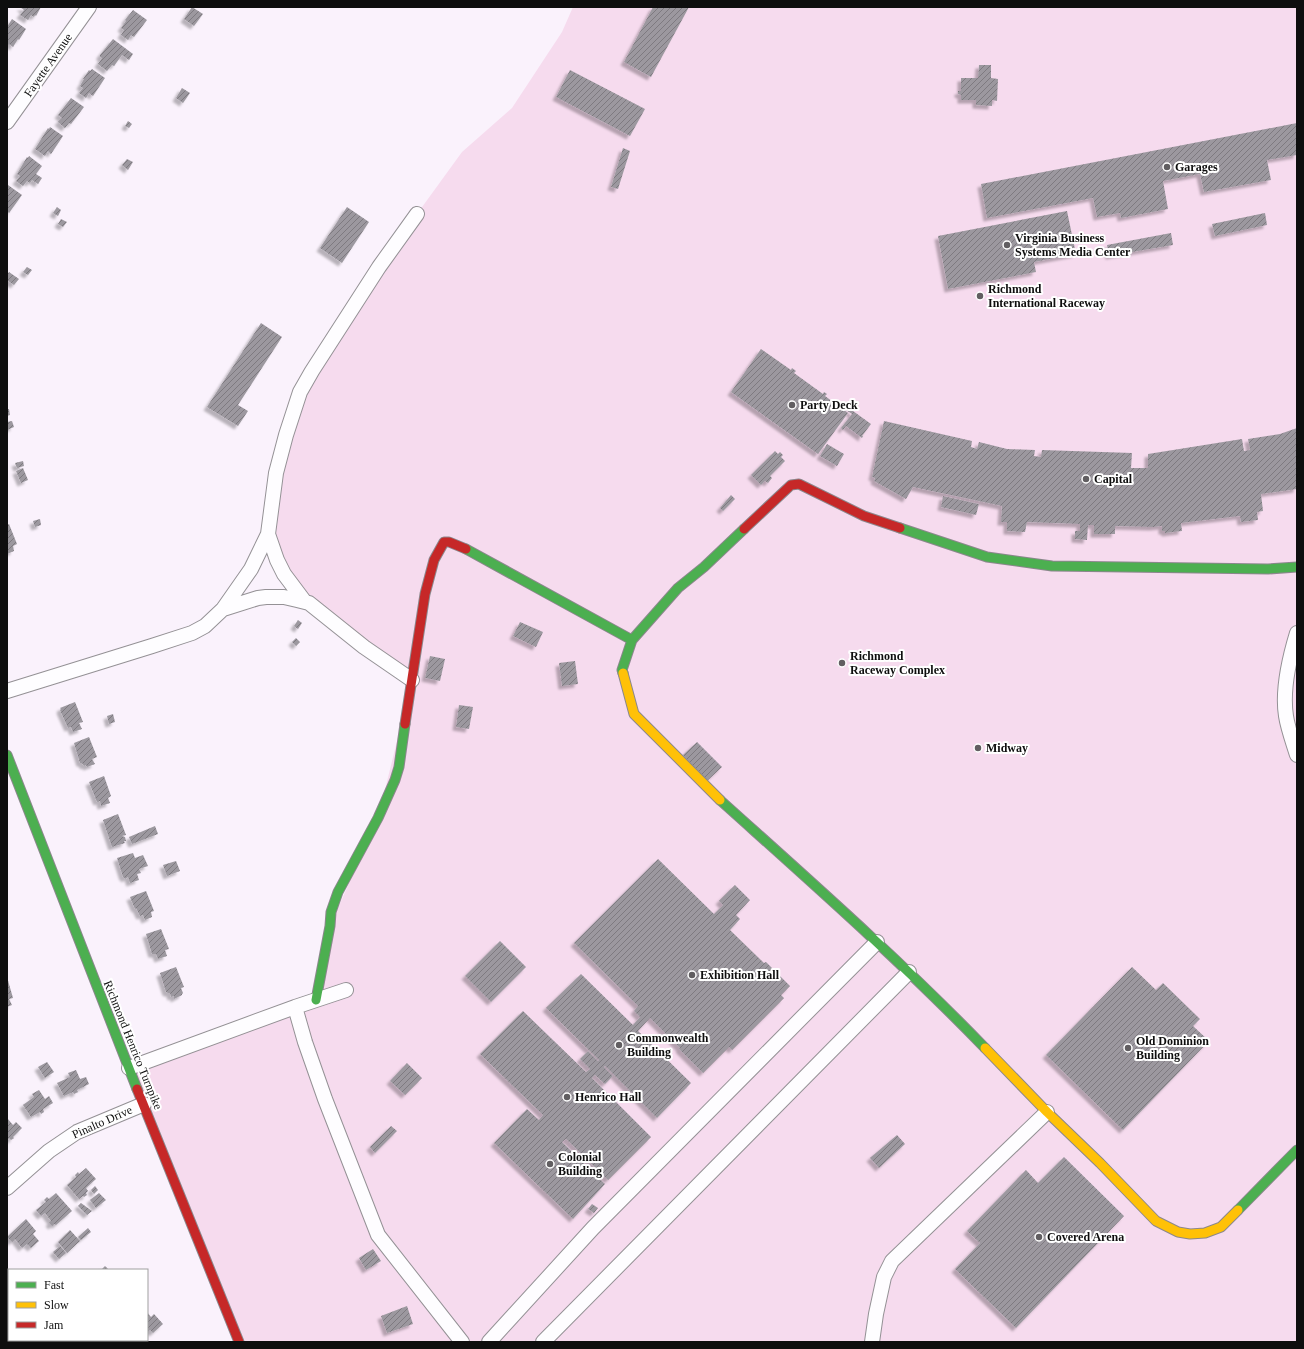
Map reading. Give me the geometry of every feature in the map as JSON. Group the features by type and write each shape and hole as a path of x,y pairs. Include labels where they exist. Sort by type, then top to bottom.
{"street":[{"name":"Fayette Avenue","path":"7,122 89,7"},
{"path":"7,691 192,633 205,626 223,609 251,569 268,534 276,473 286,435 300,392 379,268 417,214"},
{"path":"1297,567 1268,569 1052,566 987,557 864,516 799,484 791,485 704,567 678,588 632,640 622,670 634,714 718,798 909,972 956,1018 1046,1112 1100,1163 1156,1221 1178,1232 1190,1234 1205,1233 1221,1227 1297,1150"},
{"path":"268,534 277,560 284,574 305,602 412,680"},
{"path":"316,1000 330,926 331,912 338,892 378,818 397,774 421,615 430,573 438,548 444,542 449,542 473,552 632,640"},
{"path":"223,609 266,597 284,597 305,602"},
{"path":"1297,633 1290,653 1284,698 1286,715 1297,755"},
{"name":"Richmond Henrico Turnpike","path":"7,755 129,1068 239,1342"},
{"path":"489,1342 593,1228 877,942"},
{"path":"543,1342 909,972"},
{"path":"129,1068 295,1007 346,990"},
{"path":"295,1007 305,1042 325,1099 378,1236 462,1342"},
{"name":"Pinalto Drive","path":"7,1188 49,1151 77,1132 144,1104"},
{"path":"872,1342 884,1276 892,1261 1046,1112"}],"shaded area":[{"name":"Richmond Raceway Complex","path":"573,7 1297,7 1297,1342 239,1342 129,1068 316,1000 330,926 378,818 412,680 309,603 268,534 300,392 417,214 462,152 512,108 562,32"}],"building":[{"path":"20,7 41,7 36,16 35,15 34,17 31,15 28,20 20,15 24,10"},
{"path":"192,7 203,14 194,26 184,19"},
{"path":"653,7 689,7 651,77 624,62"},
{"path":"133,10 147,20 134,37 131,35 128,40 121,35 124,30 121,28"},
{"path":"12,19 26,29 13,47 9,44 7,48 7,27"},
{"path":"113,39 133,54 129,60 122,55 114,66 112,65 107,71 98,64 102,58 100,55"},
{"path":"979,65 991,65 991,78 998,79 997,101 992,100 992,106 976,105 976,100 961,100 961,95 958,94 958,91 961,91 961,78 978,78"},
{"path":"92,69 105,78 93,96 89,93 86,98 79,93 83,88 80,86 89,70 90,71"},
{"path":"570,70 645,109 630,136 556,97"},
{"path":"182,88 190,93 183,103 176,98"},
{"path":"71,98 84,107 71,124 69,123 65,128 58,122 62,118 58,115"},
{"path":"128,121 132,124 129,128 125,126"},
{"name":"Garages","path":"1297,123 1297,155 1267,160 1271,180 1204,192 1200,174 1163,181 1168,209 1121,218 1120,213 1097,217 1093,198 987,218 981,184"},
{"path":"50,127 63,136 51,154 48,151 45,156 35,149"},
{"path":"623,148 630,151 618,189 611,187"},
{"path":"29,156 42,166 36,174 42,178 38,184 32,180 30,183 27,181 23,186 16,181 20,176 17,174"},
{"path":"127,159 133,162 128,170 122,165"},
{"path":"8,185 22,195 9,213 7,211"},
{"path":"57,207 61,210 58,216 53,213"},
{"path":"347,207 369,222 342,263 320,248"},
{"name":"Virginia Business Systems Media Center","path":"1067,211 1076,254 1034,262 1036,272 948,289 938,236"},
{"path":"1265,213 1267,225 1215,236 1212,224"},
{"path":"61,219 67,222 63,227 58,224"},
{"path":"1171,233 1173,245 1109,256 1107,245"},
{"path":"27,267 32,270 28,275 23,272"},
{"path":"9,272 19,279 14,285 7,280 7,275"},
{"path":"261,323 282,337 238,405 248,411 238,426 207,407"},
{"name":"Party Deck","path":"761,349 791,370 792,368 796,371 794,373 823,394 824,392 827,394 825,396 848,413 818,454 731,392"},
{"path":"842,403 871,424 862,438 846,426 843,430 841,428 852,414 840,406"},
{"path":"7,409 9,409 10,415 7,416"},
{"path":"12,421 14,427 7,430 7,422"},
{"name":"Capital","path":"884,421 972,441 971,447 977,449 979,442 1007,449 1035,450 1034,456 1041,457 1042,450 1132,453 1131,468 1148,468 1148,454 1242,439 1244,451 1250,450 1248,439 1280,434 1297,428 1297,489 1261,494 1263,511 1257,512 1258,520 1241,522 1240,516 1181,523 1182,531 1165,533 1165,531 1162,531 1162,526 1115,526 1115,534 1094,534 1094,525 1088,525 1087,540 1075,539 1075,531 1080,531 1080,524 1027,522 1025,532 1007,531 1007,522 1001,522 1002,506 913,487 906,499 874,481 875,478 872,477"},
{"path":"827,444 844,454 837,466 820,456"},
{"path":"775,451 778,454 780,452 783,455 781,457 785,461 770,476 772,478 768,483 765,481 761,485 751,475"},
{"path":"23,461 24,466 17,468 15,463"},
{"path":"23,468 28,480 21,483 16,471"},
{"path":"731,495 735,499 723,511 720,508"},
{"path":"943,496 979,504 976,515 941,507"},
{"path":"40,519 41,525 35,527 33,521"},
{"path":"9,524 17,544 13,546 14,551 7,554 7,525"},
{"path":"298,620 302,623 298,629 294,626"},
{"path":"520,622 543,632 536,647 513,636"},
{"path":"296,638 300,642 296,646 292,642"},
{"path":"430,656 445,659 440,681 425,678"},
{"path":"575,661 578,684 562,686 559,663"},
{"path":"75,702 83,722 79,723 82,729 73,732 71,727 68,728 60,708"},
{"path":"459,705 473,707 469,729 456,727"},
{"path":"113,714 115,722 109,724 107,716"},
{"path":"89,737 97,757 92,759 95,764 87,767 86,765 84,766 80,763 74,743"},
{"path":"697,742 722,767 707,781 683,755"},
{"path":"104,776 111,796 108,798 110,803 101,806 100,801 97,802 89,782"},
{"path":"118,814 126,835 122,836 125,837 126,841 124,841 125,843 112,847 103,820"},
{"path":"155,826 158,834 132,844 129,837"},
{"path":"133,853 135,858 143,855 148,866 139,869 141,873 137,874 139,880 130,883 128,877 125,879 123,877 117,858"},
{"path":"658,859 714,914 723,905 719,901 735,885 750,900 736,915 740,919 730,930 790,986 781,995 784,998 732,1050 729,1047 703,1073 650,1018 638,1031 691,1083 657,1118 605,1066 604,1067 613,1076 605,1084 595,1075 592,1078 651,1137 608,1180 566,1139 562,1142 605,1184 573,1219 494,1143 527,1109 539,1120 543,1115 480,1054 523,1011 586,1072 590,1069 580,1059 588,1051 598,1061 599,1060 546,1008 581,974 633,1025 640,1017 634,1011 638,1006 574,943"},
{"path":"176,861 180,871 167,876 163,865"},
{"path":"146,891 154,911 151,912 152,917 145,920 143,915 140,916 136,908 135,909 130,897"},
{"path":"161,929 169,949 165,950 167,956 158,959 156,954 152,954 146,934"},
{"path":"500,941 526,967 491,1002 465,976"},
{"path":"176,967 184,987 181,988 183,993 182,995 174,999 174,996 171,997 170,993 166,992 160,973"},
{"name":"Old Dominion Building","path":"1132,967 1156,990 1163,983 1200,1019 1193,1026 1209,1041 1123,1130 1046,1055"},
{"path":"7,977 13,998 9,999 12,1005 7,1007"},
{"path":"47,1062 54,1072 45,1078 38,1067"},
{"path":"407,1063 422,1078 405,1095 390,1081"},
{"path":"76,1070 80,1079 86,1077 89,1084 77,1090 78,1092 74,1094 73,1092 64,1096 57,1083 70,1077 68,1073"},
{"path":"39,1090 45,1099 49,1096 53,1103 43,1109 44,1112 41,1114 40,1112 31,1117 23,1105 34,1097 32,1094"},
{"path":"7,1118 13,1125 16,1122 22,1128 13,1137 14,1138 11,1140 9,1138 7,1141"},
{"path":"391,1126 397,1131 375,1153 370,1147"},
{"path":"897,1135 905,1144 879,1168 870,1158"},
{"name":"Covered Arena","path":"1064,1157 1124,1216 1016,1328 955,1269 980,1243 967,1231 1026,1170 1038,1183"},
{"path":"86,1168 96,1179 86,1188 88,1191 86,1193 87,1195 79,1199 67,1185 76,1177 75,1175 78,1172 79,1174"},
{"path":"95,1186 98,1190 94,1194 91,1190"},
{"path":"56,1193 72,1211 56,1225 54,1224 52,1226 49,1223 51,1221 45,1213 41,1216 36,1210 46,1202 44,1200 47,1197 49,1199"},
{"path":"99,1193 106,1200 96,1208 90,1200"},
{"path":"81,1203 92,1211 87,1215 78,1206"},
{"path":"592,1204 598,1208 594,1213 588,1209"},
{"path":"26,1219 36,1231 33,1234 39,1241 31,1248 27,1244 22,1248 15,1239 12,1242 7,1237"},
{"path":"88,1228 91,1232 81,1240 78,1237"},
{"path":"70,1230 80,1241 67,1253 58,1242"},
{"path":"60,1246 66,1253 59,1259 53,1252"},
{"path":"373,1249 381,1261 366,1270 359,1258"},
{"path":"407,1306 413,1324 387,1333 381,1316"},
{"path":"148,1313 151,1317 154,1314 163,1324 153,1333 150,1330 148,1332"},
{"path":"8,1323 8,1341 41,1342 7,1342"},
{"path":"103,1341 138,1341 137,1342"}],"traffic: fast":[{"path":"900,528 987,557 1052,566 1268,569 1297,567"},
{"path":"623,673 622,670 632,640 678,588 704,567 744,529"},
{"path":"466,549 632,640"},
{"path":"316,1000 330,926 331,912 338,892 378,818 395,780 399,767 405,724"},
{"path":"7,755 137,1089"},
{"path":"720,800 888,953 985,1048"},
{"path":"1238,1210 1297,1150"}],"traffic: slow":[{"path":"623,673 634,714 720,800"},
{"path":"985,1048 1156,1221 1178,1232 1190,1234 1205,1233 1221,1227 1238,1210"}],"traffic: jam":[{"path":"744,529 791,485 799,484 864,516 900,528"},
{"path":"405,724 425,594 434,560 444,542 449,542 466,549"},
{"path":"137,1089 239,1342"}],"place":[{"name":"Garages","path":"1167,167"},
{"name":"Virginia Business Systems Media Center","path":"1007,245"},
{"name":"Richmond International Raceway","path":"980,296"},
{"name":"Party Deck","path":"792,405"},
{"name":"Capital","path":"1086,479"},
{"name":"Richmond Raceway Complex","path":"842,663"},
{"name":"Midway","path":"978,748"},
{"name":"Exhibition Hall","path":"692,975"},
{"name":"Commonwealth Building","path":"619,1045"},
{"name":"Old Dominion Building","path":"1128,1048"},
{"name":"Henrico Hall","path":"567,1097"},
{"name":"Colonial Building","path":"550,1164"},
{"name":"Covered Arena","path":"1039,1237"}]}
